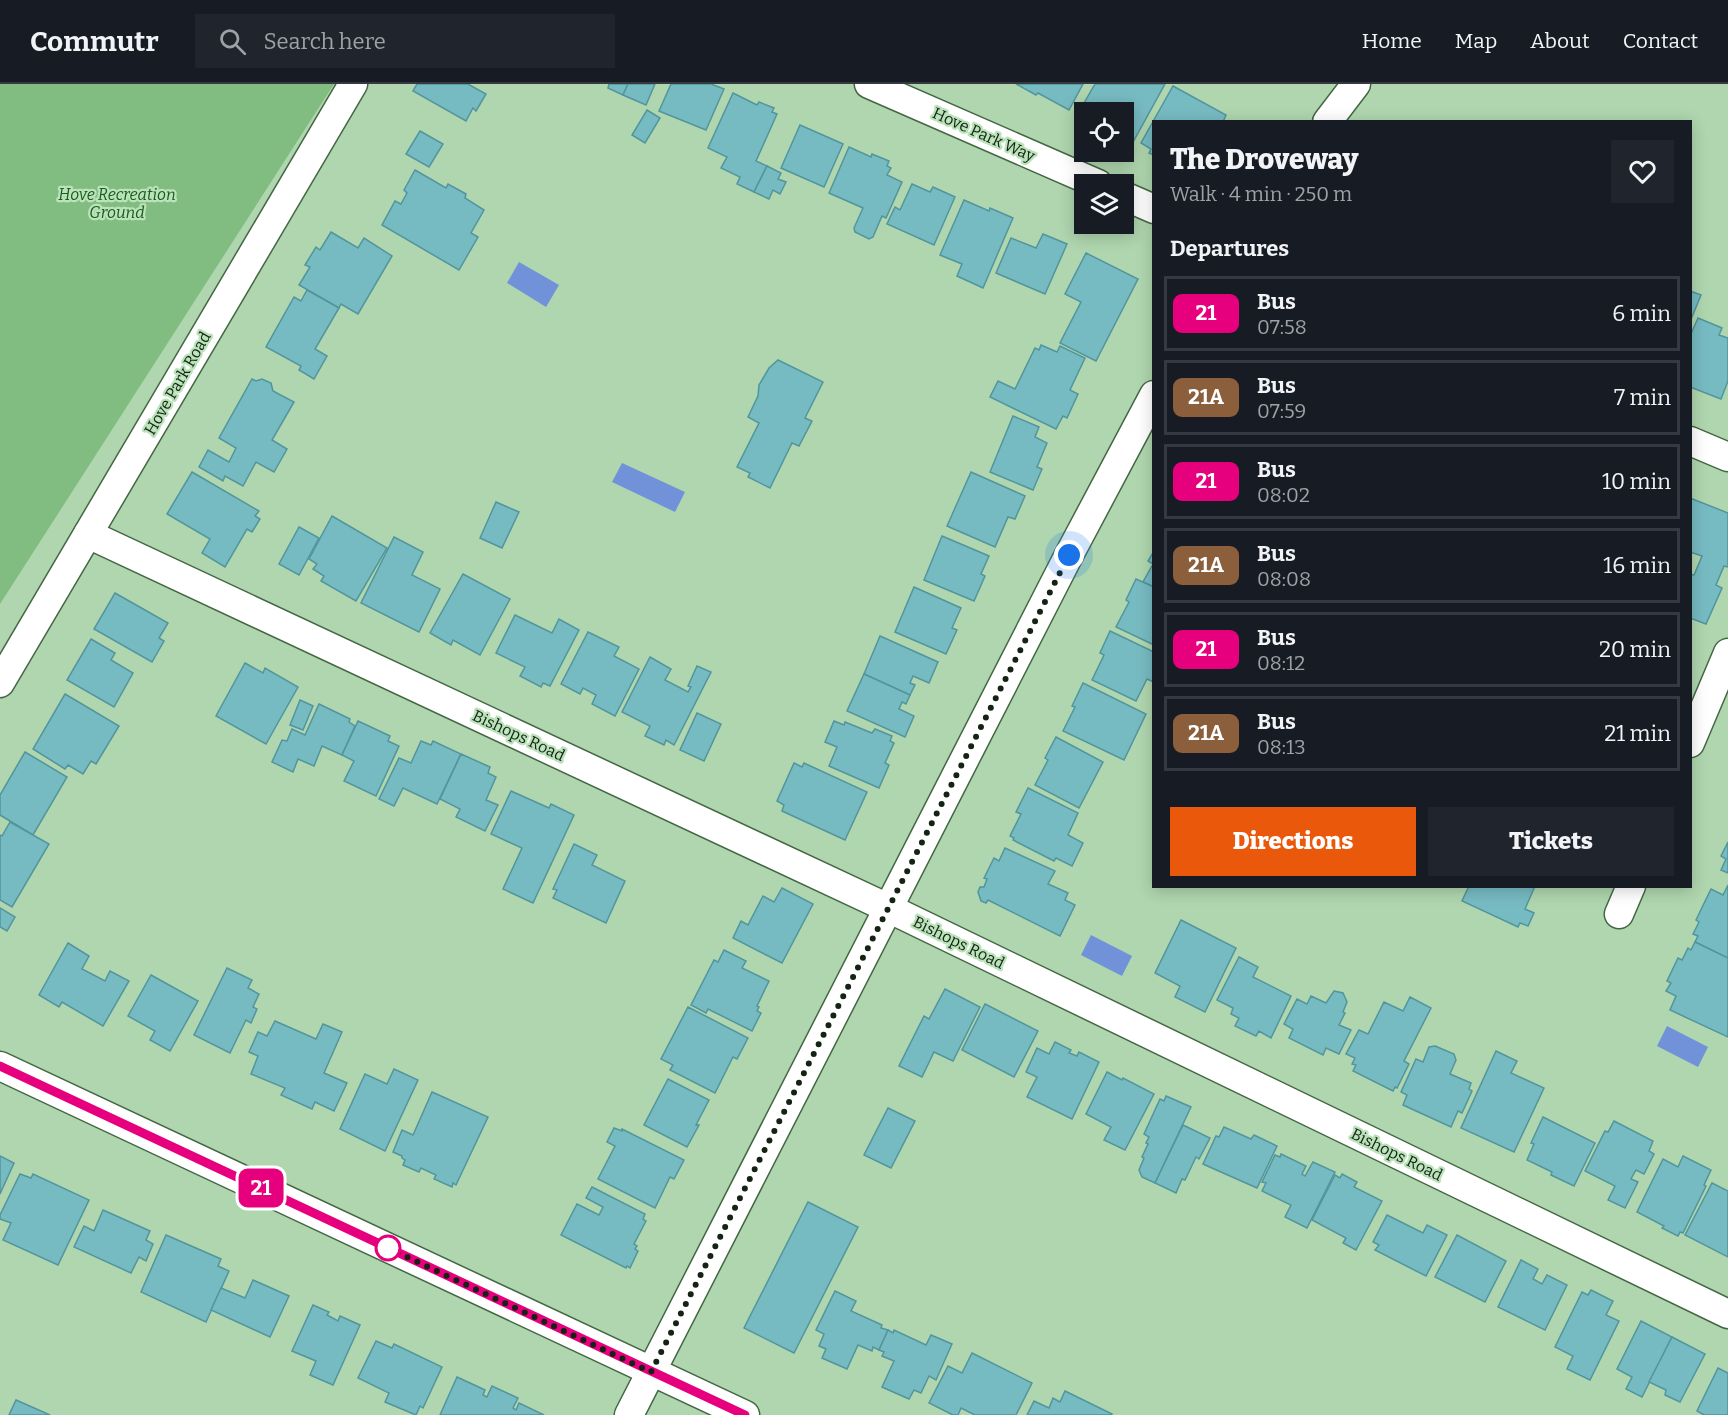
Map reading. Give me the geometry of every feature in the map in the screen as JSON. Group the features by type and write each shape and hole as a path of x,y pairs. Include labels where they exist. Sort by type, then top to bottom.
{"street":[{"name":"Hove Park Road","path":"0,682 353,84"},
{"name":"Hove Park Way","path":"869,84 1075,174"},
{"path":"1329,120 1356,84"},
{"path":"1134,200 1152,208"},
{"path":"629,1415 890,909 1069,555 1152,399"},
{"path":"1692,442 1728,457"},
{"name":"Bishops Road","path":"88,534 890,909 1728,1314"},
{"path":"1692,738 1728,653"},
{"path":"1619,914 1630,888"},
{"path":"0,1066 745,1415"}],"green space":[{"name":"Hove Recreation Ground","path":"0,84 334,84 0,604"}],"water":[{"path":"519,262 559,285 546,307 507,283"},
{"path":"622,463 685,492 675,512 612,482"},
{"path":"1091,935 1132,956 1122,976 1081,955"},
{"path":"1667,1026 1708,1047 1698,1067 1657,1046"}],"building":[{"path":"417,84 468,84 486,94 476,111 473,108 466,121 413,91"},
{"path":"609,84 628,84 623,95 608,88"},
{"path":"628,84 655,84 646,105 623,95"},
{"path":"671,84 711,84 724,89 706,130 659,111"},
{"path":"1016,84 1083,84 1069,110"},
{"path":"1095,84 1165,84 1134,140 1134,102 1085,102"},
{"path":"1173,86 1226,115 1224,120 1154,120"},
{"path":"733,93 757,105 759,102 774,108 772,112 777,114 756,161 767,166 754,192 737,184 740,177 721,168 727,157 708,148"},
{"path":"647,110 660,118 645,143 632,135"},
{"path":"1152,123 1152,154 1149,153 1151,149 1141,143"},
{"path":"800,125 843,144 824,187 781,168"},
{"path":"420,131 443,144 429,167 406,154"},
{"path":"849,147 871,157 872,154 889,161 887,166 891,168 887,175 902,182 886,218 882,216 873,237 869,239 855,232 854,228 863,208 829,193"},
{"path":"767,166 781,173 778,179 786,182 780,194 773,190 769,199 754,192"},
{"path":"415,170 446,188 448,184 466,194 465,198 484,210 471,233 478,237 459,270 382,225 395,201 401,204 407,193 404,190"},
{"path":"912,184 930,192 933,187 955,197 934,245 887,224 895,207 900,210"},
{"path":"964,200 1013,218 983,288 957,276 962,264 940,255"},
{"path":"331,232 358,248 364,238 392,256 358,314 341,304 339,308 299,285 310,267 305,265 316,247 320,250"},
{"path":"1043,234 1067,244 1045,294 996,273 1011,238 1036,248"},
{"path":"1086,253 1138,279 1096,361 1060,343 1081,302 1065,294"},
{"path":"307,290 339,308 315,349 327,356 314,379 299,370 301,366 266,347 294,297 301,301"},
{"path":"1692,292 1701,295 1692,317"},
{"path":"1698,318 1722,328 1719,335 1728,338 1728,381 1721,399 1692,388 1692,332"},
{"path":"1041,345 1057,352 1060,346 1085,358 1070,390 1078,394 1067,418 1063,416 1056,429 990,397 998,381 1015,389 1035,348 1039,350"},
{"path":"778,360 823,382 805,418 812,421 799,446 792,443 770,488 748,477 750,473 737,467 759,423 748,417 758,396 759,385 769,368"},
{"path":"252,379 256,381 262,379 271,383 273,391 294,402 272,440 287,449 274,472 256,462 243,486 225,476 223,481 199,467 208,450 229,462 236,448 219,438"},
{"path":"1013,416 1039,427 1035,437 1047,443 1037,467 1042,469 1033,490 990,472"},
{"path":"192,472 259,511 255,516 260,519 252,532 247,529 225,567 202,553 210,539 167,514"},
{"path":"971,472 1025,496 1015,519 1008,517 995,547 947,526"},
{"path":"1692,499 1728,513 1728,566 1724,566 1716,585 1722,588 1706,624 1692,619 1692,574 1694,575 1702,556 1692,553"},
{"path":"496,502 519,512 502,548 480,538"},
{"path":"332,516 387,548 356,601 321,581 324,576 313,569 317,564 309,559"},
{"path":"299,527 319,538 299,575 279,564"},
{"path":"942,536 989,556 981,574 985,576 974,601 924,580"},
{"path":"394,537 423,552 412,575 440,589 419,632 361,603"},
{"path":"1152,566 1152,586 1143,582"},
{"path":"463,574 510,599 480,655 453,640 451,645 430,633"},
{"path":"1136,579 1152,586 1152,644 1116,627 1129,602 1126,600"},
{"path":"914,587 961,608 952,628 957,630 946,654 895,632"},
{"path":"115,593 168,623 159,638 164,641 152,662 94,629"},
{"path":"515,615 552,633 559,619 579,630 550,686 543,683 541,687 520,676 525,667 496,653"},
{"path":"1110,631 1152,651 1152,681 1147,679 1136,701 1092,680 1104,655 1100,653"},
{"path":"588,632 619,647 614,656 639,669 615,716 592,704 596,695 583,688 580,694 561,684"},
{"path":"880,636 938,662 929,683 913,676 910,683 915,685 910,695 864,674"},
{"path":"91,639 115,653 111,660 133,673 114,707 67,680"},
{"path":"650,657 671,669 665,680 688,692 691,687 688,686 697,666 711,672 674,745 666,740 664,745 645,736 650,726 622,712"},
{"path":"245,663 263,673 265,668 298,687 266,744 216,716"},
{"path":"864,674 910,695 906,704 902,702 899,709 914,716 905,737 847,711"},
{"path":"1083,683 1146,714 1124,760 1063,731 1075,707 1072,706"},
{"path":"65,694 119,726 96,764 91,761 83,774 68,765 65,769 33,749"},
{"path":"300,700 313,706 303,730 290,725"},
{"path":"319,704 350,719 349,722 355,726 342,755 322,746 314,766 298,759 293,772 272,762 282,740 287,741 292,729 305,735"},
{"path":"697,713 721,724 704,761 680,750"},
{"path":"358,721 390,736 388,741 399,746 376,796 344,781 354,761 342,755"},
{"path":"834,721 844,725 845,722 872,733 875,729 892,736 890,741 894,743 885,763 889,765 879,788 829,766 837,747 825,742"},
{"path":"1056,737 1103,762 1079,808 1035,785 1048,760 1045,758"},
{"path":"421,741 431,745 433,741 461,754 437,804 403,788 394,806 379,799 399,758 411,763"},
{"path":"25,752 67,777 33,835 0,815 0,795"},
{"path":"461,754 490,767 488,773 496,777 486,800 498,805 485,831 456,817 460,809 440,799"},
{"path":"794,763 802,767 804,763 867,792 845,840 782,811 784,805 777,801"},
{"path":"1028,788 1078,813 1068,835 1083,843 1072,866 1056,858 1054,861 1013,840 1014,838 1010,836 1021,814 1016,812"},
{"path":"511,791 549,808 551,804 574,815 533,903 503,889 522,848 491,834"},
{"path":"10,822 49,844 12,907 0,900 0,835 2,836"},
{"path":"1728,842 1728,873 1721,870 1726,859 1721,856"},
{"path":"574,844 597,855 592,865 625,881 606,923 553,898 557,890 553,889"},
{"path":"1005,848 1055,871 1048,884 1068,893 1065,900 1075,905 1060,936 988,900 986,903 981,901 978,892 980,887 984,887 987,879 984,878 994,858 999,861"},
{"path":"1728,885 1728,958 1695,942 1698,936 1693,934 1699,922 1696,920 1711,889 1723,895"},
{"path":"782,888 813,904 782,963 733,938 741,921 748,925 763,896 774,902"},
{"path":"1468,888 1534,888 1525,909 1534,913 1528,926 1520,923 1518,927 1462,901"},
{"path":"0,908 15,917 7,931 0,927"},
{"path":"1181,920 1236,948 1205,1012 1175,997 1180,986 1155,973"},
{"path":"1695,942 1728,958 1728,1037 1670,1010 1676,996 1666,991 1671,983 1667,981 1678,958 1682,960 1688,948 1691,950"},
{"path":"68,943 89,956 82,969 105,981 110,971 129,981 103,1026 62,1002 59,1007 39,995"},
{"path":"724,950 746,961 742,968 769,981 757,1006 759,1007 757,1011 761,1013 752,1031 708,1009 706,1013 691,1005 714,960 718,962"},
{"path":"1239,957 1258,967 1253,977 1291,996 1271,1038 1259,1031 1256,1036 1235,1026 1239,1018 1231,1014 1233,1008 1217,1000"},
{"path":"227,968 252,980 248,988 259,994 253,1007 257,1009 251,1023 246,1020 230,1053 194,1035"},
{"path":"151,975 198,1001 170,1051 150,1040 155,1031 128,1016"},
{"path":"945,989 980,1007 953,1061 934,1052 922,1077 899,1066 924,1016 929,1019"},
{"path":"1334,991 1343,993 1347,1002 1339,1025 1351,1030 1339,1054 1326,1048 1323,1055 1289,1038 1293,1029 1284,1024 1297,999 1307,1004 1311,996 1326,1003"},
{"path":"1410,997 1431,1008 1404,1061 1409,1064 1397,1088 1395,1087 1393,1091 1353,1071 1356,1065 1352,1064 1355,1058 1346,1054 1359,1030 1368,1034 1384,1002 1403,1011"},
{"path":"985,1004 1038,1031 1014,1077 962,1050"},
{"path":"688,1007 748,1038 737,1059 733,1057 715,1093 670,1070 673,1065 661,1059"},
{"path":"275,1021 316,1039 323,1024 342,1032 324,1073 347,1083 334,1111 315,1102 312,1109 281,1095 285,1088 251,1074 258,1056 249,1052 258,1032 267,1036"},
{"path":"1055,1042 1071,1050 1069,1053 1077,1056 1079,1052 1099,1062 1072,1119 1027,1097 1037,1077 1026,1072 1037,1048 1049,1054"},
{"path":"1435,1046 1454,1054 1456,1060 1450,1074 1471,1083 1469,1089 1472,1091 1462,1113 1458,1111 1451,1127 1403,1105 1407,1095 1401,1092 1416,1059 1423,1062 1429,1047"},
{"path":"1496,1051 1517,1061 1511,1073 1544,1088 1514,1152 1461,1128"},
{"path":"394,1069 418,1080 385,1151 340,1129 365,1074 387,1084"},
{"path":"1107,1072 1154,1094 1125,1150 1104,1140 1111,1127 1086,1114"},
{"path":"668,1079 709,1100 687,1147 644,1125"},
{"path":"432,1092 488,1117 456,1185 453,1183 452,1187 434,1179 436,1175 421,1168 419,1172 403,1165 405,1160 402,1156 393,1152 402,1130 413,1135"},
{"path":"1166,1096 1191,1107 1155,1183 1142,1177 1139,1170 1149,1137 1144,1134 1160,1099 1164,1101"},
{"path":"888,1108 915,1121 891,1168 864,1155"},
{"path":"1543,1117 1595,1143 1574,1186 1527,1160 1534,1144 1531,1143"},
{"path":"1614,1121 1653,1141 1649,1151 1654,1154 1644,1174 1636,1170 1631,1179 1638,1182 1625,1208 1608,1200 1615,1186 1585,1171 1605,1131 1608,1132"},
{"path":"1183,1125 1210,1138 1199,1159 1196,1157 1185,1180 1182,1179 1176,1193 1155,1183"},
{"path":"1224,1127 1251,1139 1254,1135 1277,1146 1257,1188 1203,1164 1216,1136 1219,1137"},
{"path":"614,1128 622,1131 622,1129 684,1160 674,1179 670,1177 655,1208 598,1179 615,1146 607,1142"},
{"path":"1281,1154 1306,1166 1302,1174 1305,1176 1313,1162 1335,1172 1307,1228 1285,1217 1291,1205 1262,1191 1266,1183 1262,1182 1275,1155 1280,1157"},
{"path":"0,1156 14,1163 0,1194"},
{"path":"1683,1156 1711,1170 1704,1185 1706,1186 1683,1233 1680,1232 1678,1236 1637,1212 1663,1159 1678,1167"},
{"path":"20,1174 31,1178 33,1174 89,1200 58,1265 3,1240 11,1223 0,1219 0,1215"},
{"path":"1342,1174 1357,1182 1354,1187 1382,1201 1356,1250 1343,1243 1346,1238 1312,1220 1335,1175 1340,1178"},
{"path":"1712,1183 1728,1191 1728,1257 1685,1235"},
{"path":"592,1187 645,1214 643,1219 646,1221 634,1244 638,1251 630,1268 561,1235 577,1204 599,1215 603,1207 586,1198"},
{"path":"808,1202 858,1227 794,1353 744,1328"},
{"path":"103,1210 150,1231 146,1240 153,1244 146,1261 139,1257 131,1273 74,1247 84,1226 94,1231"},
{"path":"1387,1215 1423,1233 1427,1225 1447,1235 1426,1276 1375,1250 1379,1245 1373,1242"},
{"path":"166,1235 221,1259 218,1266 229,1271 206,1322 141,1292"},
{"path":"1457,1235 1506,1261 1485,1302 1435,1277"},
{"path":"1521,1260 1538,1269 1533,1279 1542,1284 1547,1275 1567,1285 1545,1330 1498,1307"},
{"path":"253,1280 289,1296 270,1337 211,1310 221,1288 245,1298"},
{"path":"1591,1290 1613,1301 1606,1315 1619,1321 1590,1380 1567,1369 1573,1356 1555,1347 1582,1292 1588,1295"},
{"path":"835,1291 856,1301 851,1311 888,1330 879,1350 873,1347 872,1351 858,1345 847,1369 822,1358 826,1349 819,1346 824,1334 816,1330"},
{"path":"313,1305 329,1312 327,1315 338,1321 340,1316 360,1325 333,1385 310,1375 316,1361 292,1351"},
{"path":"1641,1321 1672,1337 1642,1397 1626,1389 1632,1377 1617,1369"},
{"path":"888,1330 893,1333 894,1330 926,1345 931,1335 952,1344 936,1380 929,1376 921,1393 914,1390 909,1399 882,1387 894,1361 882,1356 884,1352 879,1350"},
{"path":"1672,1337 1705,1354 1680,1402 1665,1395 1666,1390 1649,1382"},
{"path":"376,1341 392,1348 394,1344 442,1367 423,1408 420,1406 416,1415 385,1402 389,1393 358,1378"},
{"path":"972,1353 1032,1383 1016,1415 975,1415 961,1408 958,1415 953,1415 929,1403 948,1366 962,1373"},
{"path":"1718,1368 1728,1373 1728,1415 1704,1415 1697,1411"},
{"path":"457,1377 485,1390 483,1395 487,1397 492,1386 518,1398 513,1408 516,1410 519,1403 544,1415 440,1415"},
{"path":"1065,1391 1112,1414 1027,1415 1034,1401 1049,1408 1053,1398 1060,1402"},
{"path":"16,1400 50,1415 9,1415"}],"bus line":[{"name":"21","path":"0,1066 745,1415"}],"route":[{"path":"388,1248 651,1372 890,909 1069,555"}]}
